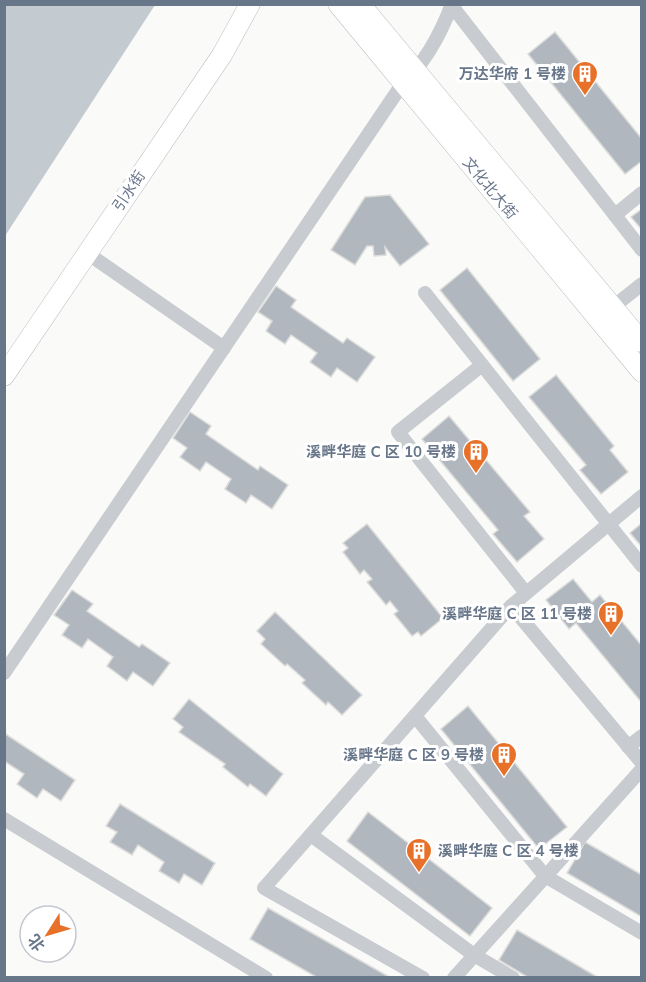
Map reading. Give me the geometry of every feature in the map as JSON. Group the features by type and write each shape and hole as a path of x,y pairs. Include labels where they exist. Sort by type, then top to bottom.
{"main road":[{"name":"引水街","path":"4,375 222,55 250,4"},
{"name":"文化北大街","path":"338,4 410,77 642,342"},
{"name":"文化北大街","path":"360,4 410,77 642,372"}],"street":[{"path":"4,673 438,36 452,5 642,250"},
{"path":"615,215 642,193"},
{"path":"87,254 224,348"},
{"path":"612,307 642,284"},
{"path":"425,293 642,566"},
{"path":"482,365 398,432 526,593"},
{"path":"423,978 264,888 511,606 642,496"},
{"path":"511,606 642,763"},
{"path":"415,716 545,876 642,933"},
{"path":"628,747 642,736"},
{"path":"454,978 642,769"},
{"path":"4,819 266,978"},
{"path":"311,835 474,955 513,978"}],"shaded area":[{"path":"4,5 155,5 5,236"}],"building":[{"name":"万达华府 1 号楼","path":"555,32 642,139 642,161 625,174 528,54"},
{"path":"390,195 429,244 400,266 385,247 386,255 374,256 373,246 367,246 355,265 331,250 365,197"},
{"path":"642,209 642,230 631,217"},
{"path":"467,268 540,359 513,381 440,290"},
{"path":"276,286 296,300 291,307 343,343 347,338 375,357 357,382 337,368 331,377 310,362 317,353 291,335 285,344 266,331 272,321 258,312"},
{"path":"556,375 614,446 610,450 628,472 601,494 580,470 586,465 529,397"},
{"path":"190,412 211,426 206,434 258,470 260,466 288,485 272,509 251,495 246,503 225,489 231,479 206,462 200,471 180,457 187,448 173,438"},
{"name":"溪畔华庭 C 区 10 号楼","path":"449,416 530,512 524,516 544,539 517,562 493,534 498,530 422,439"},
{"path":"642,523 642,547 630,533"},
{"path":"367,524 443,618 421,636 418,632 412,636 394,614 398,611 390,601 386,605 367,582 372,579 364,570 360,574 343,552 348,548 343,543"},
{"name":"溪畔华庭 C 区 11 号楼","path":"573,579 592,602 600,595 642,646 642,703 576,623 569,629 546,600"},
{"path":"72,590 93,604 87,611 139,647 142,644 170,663 153,686 133,672 127,681 107,666 113,657 88,639 82,648 62,635 69,625 54,615"},
{"path":"275,612 362,695 342,715 328,702 326,705 302,683 305,680 287,664 285,666 261,644 265,639 257,631"},
{"path":"189,699 283,774 266,796 250,784 248,787 223,767 225,764 179,732 183,727 173,719"},
{"name":"溪畔华庭 C 区 9 号楼","path":"468,706 567,827 539,849 441,729"},
{"path":"4,733 75,780 61,801 43,789 37,798 17,784 24,774 4,761"},
{"path":"120,804 215,863 202,885 184,874 179,883 159,871 164,862 138,845 132,855 110,842 117,832 106,826"},
{"name":"溪畔华庭 C 区 4 号楼","path":"368,812 492,908 470,936 347,841"},
{"path":"585,842 642,875 642,917 567,873"},
{"path":"268,908 391,978 318,978 250,939"},
{"path":"517,930 599,978 529,978 499,960"}],"place":[{"name":"万达华府 1 号楼","path":"585,97"},
{"name":"溪畔华庭 C 区 10 号楼","path":"476,475"},
{"name":"溪畔华庭 C 区 11 号楼","path":"611,637"},
{"name":"溪畔华庭 C 区 9 号楼","path":"504,778"},
{"name":"溪畔华庭 C 区 4 号楼","path":"419,874"}]}
